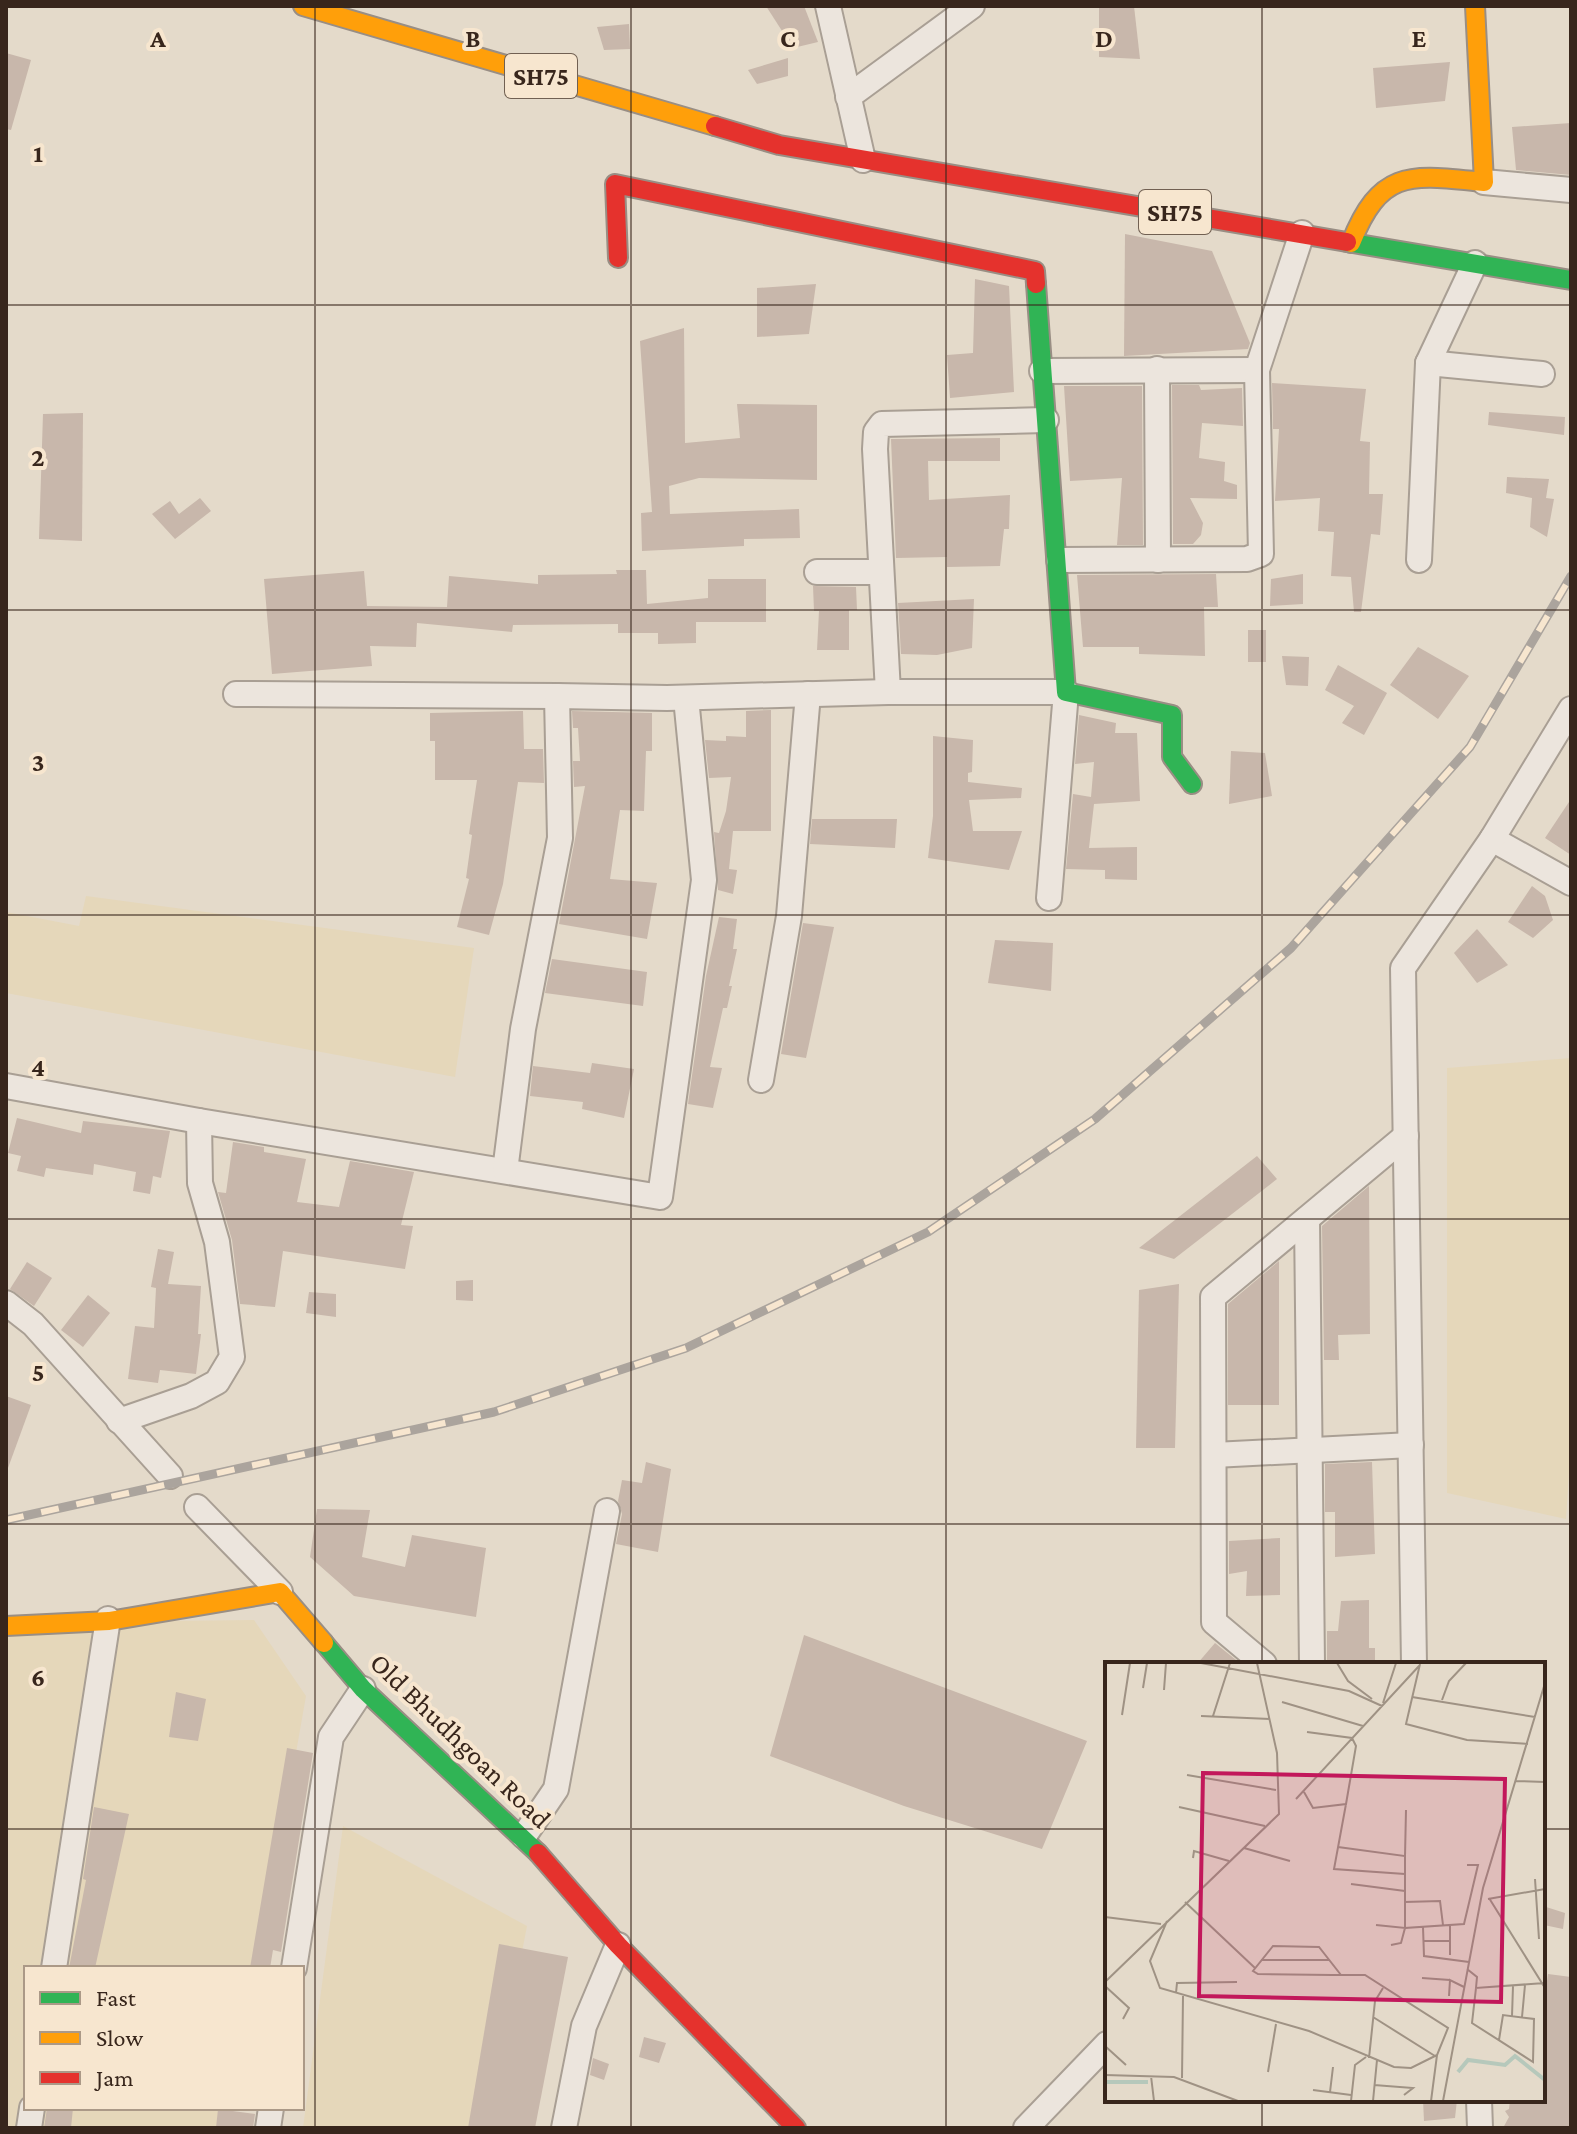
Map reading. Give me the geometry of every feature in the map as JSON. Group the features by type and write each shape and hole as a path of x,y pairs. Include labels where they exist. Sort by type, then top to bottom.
{"street":[{"name":"SH75","path":"303,6 779,145 1571,280"},
{"path":"828,6 863,160"},
{"path":"848,97 972,6"},
{"path":"1475,6 1484,182"},
{"path":"1351,243 1369,204 1388,185 1403,178 1571,190"},
{"path":"618,258 615,184 692,203 1035,271 1059,560 1066,692 1049,898"},
{"path":"1059,560 1247,559 1261,554 1257,370 1302,233"},
{"path":"1419,560 1428,363 1475,263"},
{"path":"1428,363 1542,374"},
{"path":"1157,369 1158,560"},
{"path":"1042,371 1257,370"},
{"path":"888,692 880,572 876,432 882,424 1046,420"},
{"path":"817,572 880,572"},
{"path":"236,694 686,698 888,692 1066,692 1172,715 1172,757 1192,784"},
{"path":"761,1080 789,916 808,694"},
{"path":"505,1171 523,1029 560,838 557,696"},
{"path":"6,1086 660,1197 704,880 686,698"},
{"path":"1414,1662 1403,968 1492,839 1571,709"},
{"path":"1492,839 1571,883"},
{"path":"119,1421 191,1396 217,1382 232,1357 217,1242 200,1183 199,1121"},
{"path":"1262,1662 1214,1622 1213,1297 1406,1136"},
{"path":"1307,1219 1312,1662"},
{"path":"6,1303 33,1324 170,1476"},
{"path":"1214,1455 1411,1445"},
{"path":"197,1507 280,1592"},
{"path":"524,1836 556,1789 607,1511"},
{"path":"6,1626 51,1626 108,1619 280,1592"},
{"name":"Old Bhudhgoan Road","path":"280,1592 363,1689 524,1836 618,1945 796,2128"},
{"path":"54,1966 108,1619"},
{"path":"294,1966 331,1737 363,1689"},
{"path":"564,2128 584,2026 618,1945"},
{"path":"1026,2128 1105,2046"},
{"path":"1479,2102 1480,2128"}],"shaded area":[{"path":"86,896 474,948 455,1077 6,993 6,912 79,926"},
{"path":"1571,1058 1571,1441 1566,1519 1447,1493 1447,1068"},
{"path":"254,1620 306,1696 258,1966 24,1966 24,2110 233,2110 229,2128 6,2128 6,1623"},
{"path":"343,1826 527,1926 488,2128 303,2128"}],"building":[{"path":"766,6 804,6 818,42 793,48"},
{"path":"1134,6 1140,59 1099,57 1099,8"},
{"path":"629,24 630,49 604,50 597,27"},
{"path":"6,53 31,60 11,130 6,129"},
{"path":"788,58 788,76 757,84 748,70"},
{"path":"1450,62 1445,101 1376,108 1373,68"},
{"path":"1571,123 1571,175 1516,170 1512,127"},
{"path":"1125,234 1212,251 1250,343 1248,349 1124,356"},
{"path":"975,279 1009,286 1014,392 950,398 947,355 973,353"},
{"path":"816,284 809,334 757,337 757,288"},
{"path":"684,328 685,443 740,438 737,404 817,405 817,480 699,478 669,486 670,514 799,509 800,538 744,539 744,546 642,551 641,513 652,512 640,341"},
{"path":"1272,383 1366,389 1360,441 1370,442 1369,494 1383,494 1380,535 1371,534 1361,612 1354,612 1351,577 1331,576 1334,532 1318,531 1320,498 1275,501 1279,429 1273,429"},
{"path":"1172,385 1199,385 1201,390 1242,388 1243,426 1202,423 1199,458 1225,462 1224,481 1237,485 1237,499 1190,498 1203,523 1201,535 1193,544 1173,544"},
{"path":"1064,386 1142,386 1143,545 1117,545 1122,478 1070,481"},
{"path":"1489,412 1565,417 1564,435 1488,425"},
{"path":"83,413 82,541 39,539 43,414"},
{"path":"1000,438 1000,461 928,461 929,500 1010,495 1009,529 1004,529 1000,566 947,567 947,557 896,558 891,439"},
{"path":"1507,477 1549,479 1546,498 1554,499 1547,537 1530,527 1532,498 1506,493"},
{"path":"200,498 211,511 175,539 152,514 170,501 179,514"},
{"path":"616,570 646,570 647,604 708,598 708,579 766,579 766,622 696,622 696,643 658,644 658,633 618,633 618,624 513,625 512,632 417,623 416,647 370,646 372,666 272,674 264,579 364,571 367,606 447,607 449,576 538,584 538,575 617,574"},
{"path":"1216,574 1218,607 1204,607 1205,656 1139,654 1139,647 1083,647 1077,575"},
{"path":"1303,574 1303,604 1270,606 1271,579"},
{"path":"813,586 856,587 857,610 849,610 849,650 817,650 819,611 814,611"},
{"path":"974,599 972,648 937,655 901,654 898,603"},
{"path":"1248,630 1266,630 1266,662 1248,662"},
{"path":"1418,647 1469,676 1438,719 1390,685"},
{"path":"1282,656 1309,657 1308,686 1286,685"},
{"path":"1338,665 1387,693 1364,735 1342,723 1354,706 1325,690"},
{"path":"771,710 771,831 733,831 729,869 737,870 733,894 718,890 714,832 719,833 726,811 731,777 709,778 705,740 726,741 726,736 746,737 746,711"},
{"path":"523,711 524,749 543,749 544,783 518,782 503,884 489,935 457,927 469,879 466,878 472,835 469,834 477,780 435,780 435,741 430,741 430,713"},
{"path":"572,711 652,713 652,751 646,751 644,811 620,810 610,879 657,883 647,939 559,924 585,786 574,787 573,761 580,761 578,728 573,728"},
{"path":"1079,715 1116,723 1115,733 1137,733 1140,801 1094,804 1089,848 1137,847 1137,880 1105,879 1105,870 1066,869 1073,794 1091,797 1094,762 1075,764"},
{"path":"933,736 973,740 972,772 968,773 968,782 1022,788 1021,798 969,800 973,831 1022,831 1009,870 928,858 933,816"},
{"path":"1231,751 1265,753 1272,796 1229,804"},
{"path":"1571,799 1571,855 1545,838"},
{"path":"812,819 897,819 895,848 810,844"},
{"path":"1532,886 1545,896 1553,920 1533,938 1508,922"},
{"path":"719,917 737,919 733,949 737,949 727,1008 723,1008 710,1067 722,1068 713,1108 688,1104 706,976"},
{"path":"803,923 834,927 806,1058 781,1054"},
{"path":"1477,929 1508,965 1477,983 1454,953"},
{"path":"995,940 1053,943 1051,991 988,983"},
{"path":"552,959 647,972 643,1006 545,993"},
{"path":"592,1063 634,1069 624,1118 582,1109 583,1102 530,1096 533,1066 590,1073"},
{"path":"17,1118 81,1133 83,1121 170,1131 161,1178 153,1176 150,1194 133,1191 136,1172 94,1164 93,1175 46,1168 44,1177 17,1171 21,1156 8,1153"},
{"path":"233,1142 264,1147 264,1152 306,1159 297,1202 339,1207 350,1161 414,1172 401,1225 413,1226 405,1269 283,1251 275,1307 240,1304 232,1240 218,1192 226,1193"},
{"path":"1257,1156 1277,1179 1174,1259 1139,1248"},
{"path":"1369,1186 1370,1334 1338,1335 1339,1360 1324,1360 1322,1226"},
{"path":"158,1249 174,1252 168,1284 201,1286 198,1334 201,1334 196,1374 160,1370 158,1383 128,1379 135,1326 154,1328 156,1288 151,1287"},
{"path":"1279,1261 1279,1405 1228,1405 1228,1304"},
{"path":"27,1262 52,1278 34,1306 10,1289"},
{"path":"473,1280 473,1301 456,1300 456,1281"},
{"path":"1179,1284 1175,1448 1136,1448 1139,1290"},
{"path":"309,1292 336,1294 336,1317 306,1313"},
{"path":"88,1295 110,1313 83,1347 61,1330"},
{"path":"6,1396 31,1405 8,1468 6,1468"},
{"path":"646,1462 671,1469 658,1552 616,1544 622,1514 618,1501 622,1480 642,1483"},
{"path":"1372,1462 1375,1554 1335,1557 1335,1512 1325,1512 1325,1464"},
{"path":"317,1509 370,1510 362,1557 405,1567 412,1535 486,1548 476,1617 354,1596 310,1557"},
{"path":"1280,1538 1280,1595 1246,1596 1247,1571 1229,1574 1229,1541"},
{"path":"1369,1600 1369,1648 1375,1648 1375,1662 1327,1662 1327,1631 1338,1631 1341,1601"},
{"path":"804,1635 1087,1741 1042,1849 904,1806 770,1756"},
{"path":"1215,1643 1239,1662 1199,1662"},
{"path":"176,1692 206,1699 198,1741 169,1737"},
{"path":"287,1748 313,1753 281,1952 273,1950 270,1966 250,1966"},
{"path":"94,1807 129,1814 95,1966 69,1966 86,1880 83,1879"},
{"path":"1545,1907 1565,1913 1563,1929 1545,1925"},
{"path":"499,1944 568,1957 535,2128 468,2128"},
{"path":"1548,1974 1571,1977 1569,2128 1503,2128 1509,2117 1505,2111 1509,2109 1510,2102 1545,2102 1545,1996"},
{"path":"644,2037 666,2043 659,2063 639,2057"},
{"path":"593,2058 609,2064 604,2080 590,2075"},
{"path":"1423,2102 1457,2102 1455,2118 1424,2121"},
{"path":"47,2110 73,2110 71,2128 44,2128"},
{"path":"218,2110 255,2114 253,2128 216,2128"}],"railway":[{"path":"6,1520 494,1412 686,1348 928,1232 1095,1119 1291,948 1470,747 1571,576"}],"traffic: fast":[{"path":"1347,242 1571,280"},
{"path":"1036,284 1066,692 1172,715 1172,757 1192,784"},
{"path":"324,1643 363,1689 538,1853"}],"traffic: slow":[{"path":"303,6 715,126"},
{"path":"1351,243 1374,200 1387,188 1402,181 1437,178 1484,182 1475,6"},
{"path":"6,1626 109,1621 280,1592 324,1643"}],"traffic: jam":[{"path":"715,126 779,145 1347,242"},
{"path":"618,258 615,184 1035,271 1036,284"},
{"path":"538,1853 618,1945 796,2128"}]}
